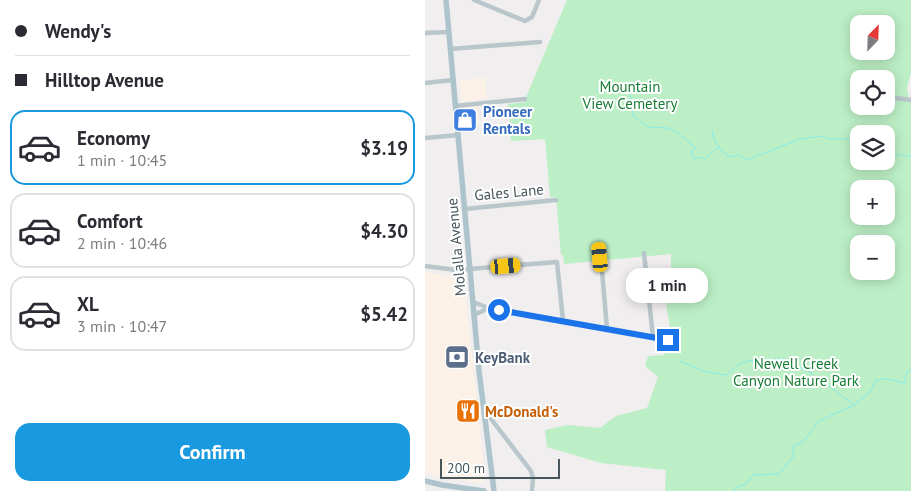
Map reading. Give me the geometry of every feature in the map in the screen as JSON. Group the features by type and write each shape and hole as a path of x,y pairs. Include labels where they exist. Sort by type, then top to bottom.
{"main road":[{"name":"Molalla Avenue","path":"446,0 474,315 494,491"},
{"path":"425,481 484,491"}],"street":[{"path":"474,0 525,21 532,17 539,0"},
{"path":"425,34 449,32"},
{"path":"450,49 540,42"},
{"path":"425,83 453,80"},
{"path":"896,98 911,100"},
{"path":"455,106 525,99"},
{"path":"425,138 458,135"},
{"name":"Gales Lane","path":"465,209 556,200"},
{"path":"599,247 607,329"},
{"path":"644,253 653,337"},
{"path":"425,266 450,270 557,262 563,321"},
{"path":"473,302 489,308 668,340"},
{"path":"474,315 489,308"},
{"path":"484,411 532,473 532,491"}],"shaded area":[{"path":"485,78 487,99 462,101 460,80"},
{"path":"478,106 479,124 463,126 461,108"},
{"path":"425,272 458,276 464,281 485,479 481,483 438,477 425,472"}],"green space":[{"name":"Newell Creek Canyon Nature Park","path":"567,0 911,0 911,72 907,88 908,93 911,95 908,94 908,99 911,99 911,491 665,491 666,470 601,463 547,447 545,430 568,425 600,428 616,416 647,408 658,377 645,366 648,356 664,355 670,340 666,302 671,284 671,254 564,264 563,255 561,255 556,197 550,197 545,139 511,141 508,104 524,102"}],"waterway":[{"path":"597,91 614,89 629,91 633,108 632,115 648,127 668,128 677,132 696,148 691,151 693,159 700,157 705,159 714,150 719,148"},
{"path":"712,130 715,140 725,154 734,157 739,155 747,160 800,139 823,136 828,139 850,141"},
{"path":"895,154 911,156"},
{"path":"680,361 706,372 726,375 741,363 753,360 784,359 811,373 815,379 829,386 854,405"},
{"path":"734,491 737,487 746,484 753,475 779,474 793,457 794,445 803,442 819,421 854,405 871,391 876,380 887,379 904,383 907,372 911,370"}],"place":[{"name":"Pioneer Rentals","path":"465,120"},
{"name":"KeyBank","path":"457,357"},
{"name":"McDonald's","path":"468,411"}],"route":[{"path":"499,310 668,340"}],"park label":[{"name":"Mountain View Cemetery","path":"630,94"}]}
